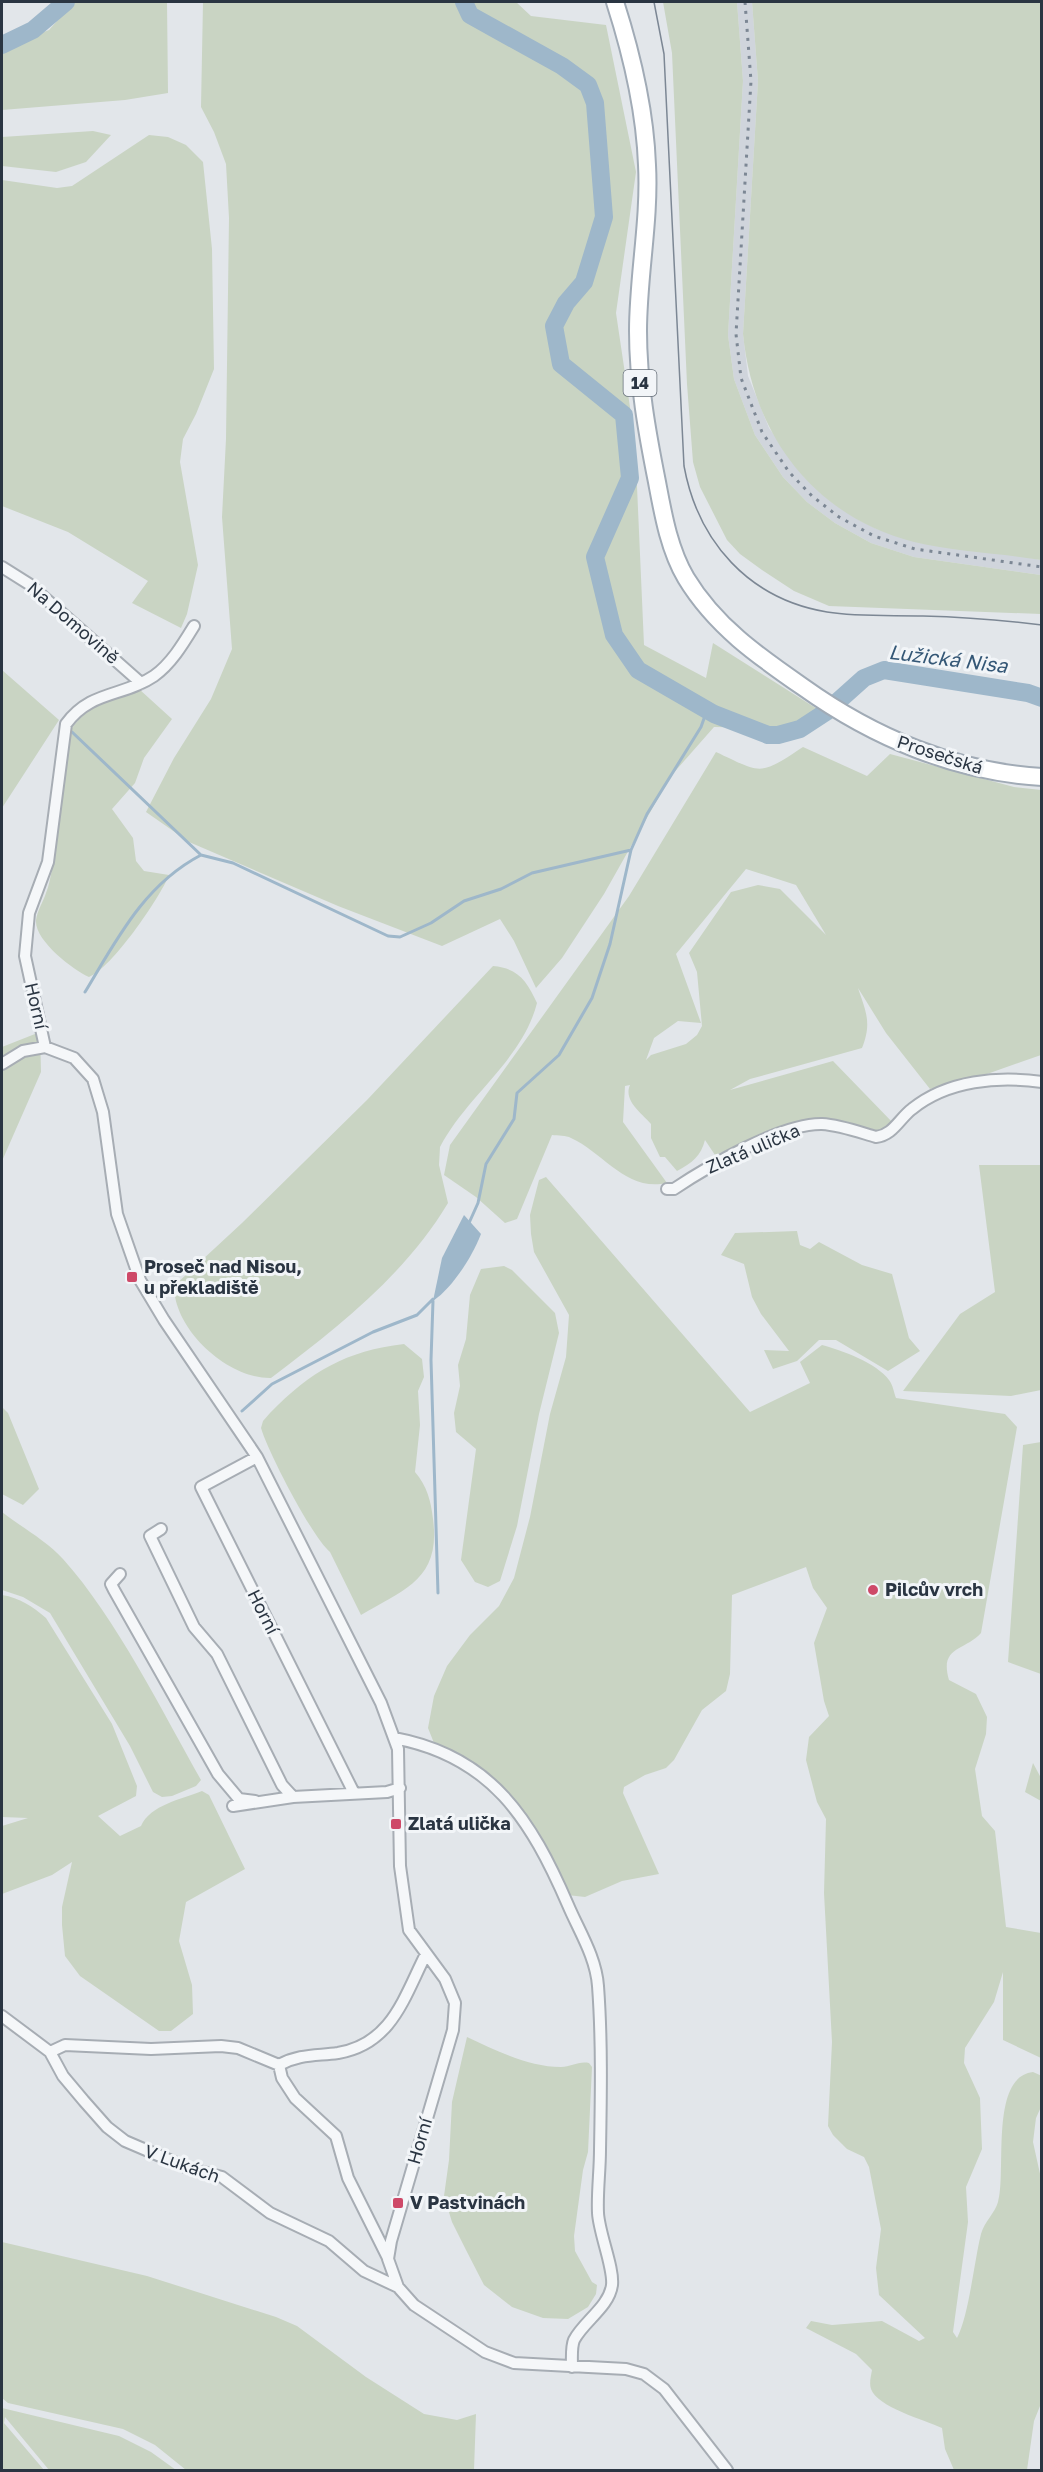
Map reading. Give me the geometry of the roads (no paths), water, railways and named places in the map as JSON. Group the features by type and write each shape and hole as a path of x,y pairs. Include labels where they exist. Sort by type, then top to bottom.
{"main road":[{"name":"Prosečská","path":"615,2 638,86 644,132 647,197 638,331 639,374 647,435 667,530 685,576 718,621 754,654 821,700 876,732 937,756 992,772 1041,777"}],"street":[{"name":"Na Domovině","path":"2,567 29,584 141,683"},
{"name":"Horní","path":"194,626 165,667 141,683 94,699 74,713 66,724 48,862 30,913 25,956 45,1047 74,1058 93,1079 103,1112 117,1214 140,1280 164,1320 257,1457 381,1703 399,1749 400,1866 409,1930 445,1979 455,2003 453,2030 391,2241 388,2259"},
{"path":"2,1064 22,1051 45,1047"},
{"name":"Zlatá ulička","path":"667,1189 674,1189 724,1158 799,1128 820,1124 876,1137 884,1136 912,1108 945,1090 998,1078 1041,1082"},
{"name":"Horní","path":"257,1457 201,1487 354,1793"},
{"path":"161,1528 150,1536 194,1627 217,1654 282,1785 292,1797"},
{"path":"120,1574 108,1581 146,1652 218,1774 239,1799 255,1801"},
{"path":"394,1737 417,1742 464,1763 479,1772 500,1791 531,1830 554,1872 593,1959 598,1984 600,2058 598,2213 612,2282 609,2297 573,2342 572,2367"},
{"path":"233,1806 292,1797 387,1792 400,1788"},
{"path":"279,2065 294,2056 360,2048 381,2034 393,2019 426,1954"},
{"name":"V Lukách","path":"2,2016 50,2052 63,2076 84,2101 107,2127 125,2141 189,2168 222,2177 270,2213 329,2241 364,2271 398,2287"},
{"path":"50,2052 66,2045 150,2049 221,2046 238,2048 279,2065"},
{"path":"279,2065 282,2078 295,2098 336,2136 348,2178 388,2259 398,2287 414,2305 501,2360 572,2367 626,2369 644,2374 664,2389 727,2470"}],"water":[{"path":"464,1215 481,1234 461,1271 448,1288 433,1301 442,1258"}],"waterway":[{"name":"Lužická Nisa","path":"2,45 33,30 66,2"},
{"name":"Lužická Nisa","path":"464,2 470,15 562,66 588,85 595,103 604,217 584,282 566,303 554,326 561,364 624,415 630,478 595,557 614,635 638,670 714,714 768,735 778,735 800,729 826,712 864,678 884,670 1028,693 1042,698"},
{"path":"469,1223 478,1203 486,1164 514,1119 517,1093 559,1055 592,998 610,944 631,850 647,814 701,727 707,710"},
{"path":"72,732 201,855"},
{"path":"85,992 121,933 148,898 181,867 201,855 233,863 388,936 400,937 431,923 464,901 501,889 532,873 631,850"},
{"path":"242,1411 272,1384 373,1332 417,1315 433,1299"},
{"path":"433,1301 431,1360 438,1593"}],"tram line":[{"path":"654,2 664,54 684,466 691,494 701,519 715,542 732,563 751,580 799,605 851,615 953,617 1042,625"}],"railway":[{"path":"745,2 751,81 736,334 741,378 762,432 789,472 812,496 839,517 874,536 915,549 1042,567"}],"place":[{"name":"Proseč nad Nisou, u překladiště","path":"132,1277"},
{"name":"Pilcův vrch","path":"873,1590"},
{"name":"Zlatá ulička","path":"396,1824"},
{"name":"V Pastvinách","path":"398,2203"}]}
